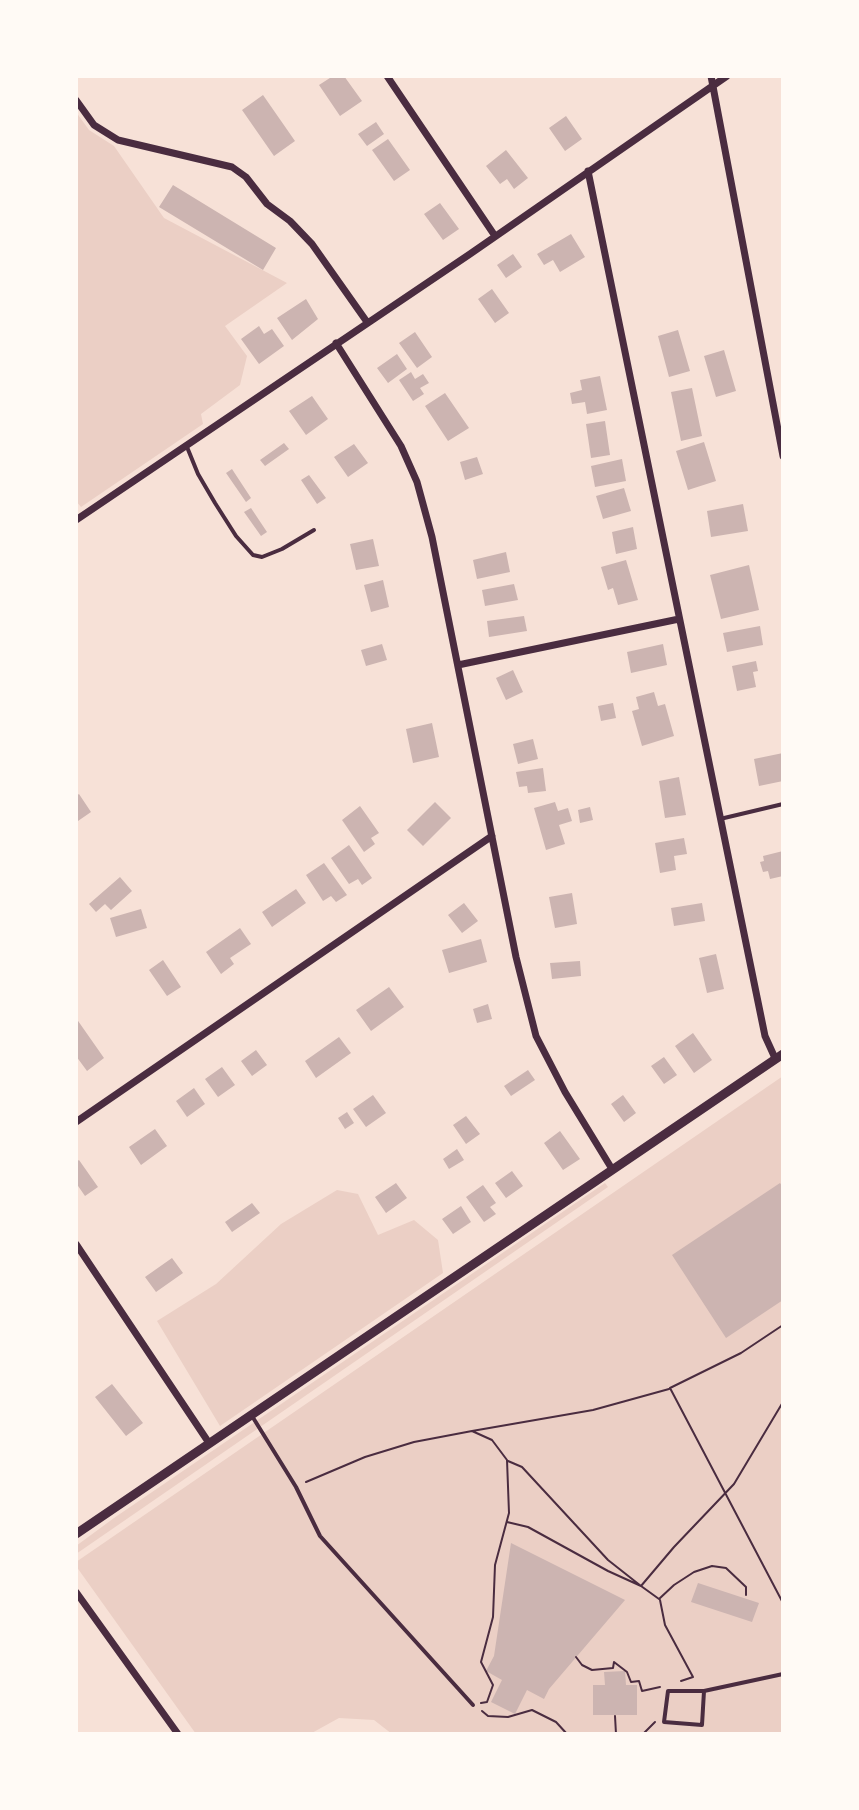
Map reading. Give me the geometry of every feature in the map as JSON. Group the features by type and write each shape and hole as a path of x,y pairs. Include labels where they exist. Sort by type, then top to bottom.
{"street":[{"path":"387,76 495,236"},
{"path":"711,76 783,456"},
{"path":"76,520 727,76"},
{"path":"76,100 94,125 118,140 232,167 246,177 267,204 290,221 312,244 367,322"},
{"path":"76,1534 779,1056 765,1036 588,171"},
{"path":"336,343 401,446 417,482 432,537 516,957 536,1036 558,1080 612,1169"},
{"path":"458,665 679,619"},
{"path":"76,1122 492,836"},
{"path":"76,1244 209,1443"},
{"path":"76,1592 178,1734"}],"lane":[{"path":"186,445 215,503 236,536 253,555 262,557 282,549 314,530"},
{"path":"720,819 783,804"},
{"path":"251,1414 296,1487 320,1536 473,1705"},
{"path":"704,1691 702,1725 664,1722 668,1691 704,1691 783,1674"}],"path":[{"path":"296,1487 390,1448 593,1410 670,1388 741,1353 783,1325"},
{"path":"670,1388 783,1603"},
{"path":"641,1586 734,1484 783,1402"},
{"path":"472,1431 492,1440 507,1460 522,1467 608,1560 659,1599 665,1625 693,1677 681,1682"},
{"path":"473,1705 487,1702 493,1685 481,1662 493,1617 495,1565 509,1513 507,1460"},
{"path":"506,1522 528,1527 641,1586"},
{"path":"659,1599 694,1572 712,1566 726,1568 746,1587 746,1595"},
{"path":"576,1657 582,1665 592,1670 613,1668 614,1662 627,1672 631,1682 639,1681 642,1691 666,1687"},
{"path":"473,1705 488,1716 508,1717 532,1710 556,1722 567,1734"},
{"path":"615,1716 616,1734"},
{"path":"643,1734 661,1716"}],"shaded area":[{"path":"76,112 89,130 114,146 164,218 287,283 225,326 247,356 240,385 201,414 203,424 81,507 76,501"},
{"path":"783,1076 783,1734 392,1734 374,1720 339,1718 310,1734 196,1734 76,1562"},
{"path":"605,1183 608,1187 76,1554 76,1546 114,1518"},
{"path":"337,1190 358,1194 378,1235 414,1220 438,1240 443,1273 220,1426 157,1321 216,1284 281,1224"}],"building":[{"path":"333,76 344,76 362,101 340,116 319,85"},
{"path":"263,95 295,141 274,156 242,110"},
{"path":"566,116 582,139 565,151 549,128"},
{"path":"376,122 384,134 367,146 358,134"},
{"path":"388,139 410,170 394,181 372,150"},
{"path":"506,150 528,178 514,189 507,179 500,184 486,166"},
{"path":"173,185 276,248 263,270 159,207"},
{"path":"440,203 459,229 443,240 424,214"},
{"path":"571,234 585,257 560,272 553,260 544,265 537,254"},
{"path":"513,254 522,267 506,278 497,265"},
{"path":"492,289 509,313 495,323 478,299"},
{"path":"306,299 318,319 292,340 277,318"},
{"path":"259,326 264,334 272,329 284,346 259,364 241,339"},
{"path":"678,330 690,371 669,377 658,336"},
{"path":"415,332 432,357 417,368 399,343"},
{"path":"724,350 736,391 716,397 704,356"},
{"path":"397,354 407,369 388,383 377,368"},
{"path":"411,372 415,379 423,374 429,383 420,388 424,394 413,401 399,380"},
{"path":"600,376 607,410 587,414 585,402 572,404 570,393 582,390 580,380"},
{"path":"692,388 702,436 681,441 671,392"},
{"path":"445,393 469,428 448,441 425,406"},
{"path":"312,396 328,419 306,435 289,411"},
{"path":"605,421 610,455 591,458 586,424"},
{"path":"704,442 716,481 688,490 676,451"},
{"path":"284,443 289,449 265,466 260,460"},
{"path":"354,444 368,463 348,477 334,457"},
{"path":"477,457 483,474 465,480 460,462"},
{"path":"622,459 626,481 595,487 591,466"},
{"path":"232,469 251,498 246,502 226,473"},
{"path":"309,475 326,498 317,504 301,480"},
{"path":"624,488 631,511 603,519 596,496"},
{"path":"743,504 748,531 711,537 707,511"},
{"path":"251,508 267,532 261,536 244,512"},
{"path":"633,527 637,549 616,554 612,532"},
{"path":"373,539 379,566 356,570 350,544"},
{"path":"506,552 510,572 477,579 473,560"},
{"path":"626,560 638,600 618,605 613,588 608,590 601,567"},
{"path":"749,565 759,610 721,619 710,575"},
{"path":"383,580 389,607 371,612 364,585"},
{"path":"514,584 518,600 485,606 482,590"},
{"path":"524,616 527,631 489,637 487,621"},
{"path":"760,626 763,645 727,652 723,633"},
{"path":"382,644 387,660 366,666 361,650"},
{"path":"663,644 667,665 631,673 627,652"},
{"path":"756,661 758,671 753,672 756,687 737,691 732,666"},
{"path":"513,670 523,692 506,700 496,678"},
{"path":"654,692 658,706 665,704 674,736 642,746 632,711 639,709 636,697"},
{"path":"613,703 616,718 601,721 598,706"},
{"path":"432,723 439,757 413,763 406,729"},
{"path":"533,739 538,759 518,764 513,744"},
{"path":"783,753 783,781 759,786 754,759"},
{"path":"543,768 546,791 528,793 527,786 519,787 516,772"},
{"path":"679,777 686,815 665,818 659,781"},
{"path":"79,794 91,812 78,821 76,796"},
{"path":"435,802 451,818 423,846 407,830"},
{"path":"555,802 558,811 568,808 572,821 559,825 565,844 546,850 534,808"},
{"path":"360,806 379,833 371,838 375,844 364,852 342,820"},
{"path":"590,807 593,820 580,823 578,810"},
{"path":"684,838 687,854 674,856 676,870 660,873 655,843"},
{"path":"349,845 372,878 362,885 358,879 349,884 331,858"},
{"path":"783,851 783,876 770,879 768,871 763,872 760,862 764,861 763,856"},
{"path":"324,863 347,895 336,902 331,896 323,901 306,875"},
{"path":"120,877 132,891 111,910 105,904 96,912 89,904"},
{"path":"296,889 306,903 272,927 262,912"},
{"path":"572,893 577,924 555,928 549,897"},
{"path":"464,903 478,921 462,933 448,915"},
{"path":"702,903 705,921 674,926 671,908"},
{"path":"141,909 147,928 116,937 110,918"},
{"path":"240,928 251,944 230,958 234,964 221,974 206,952"},
{"path":"481,939 487,962 449,973 442,950"},
{"path":"716,954 724,989 707,993 699,958"},
{"path":"163,960 181,987 167,996 149,970"},
{"path":"580,961 581,976 552,979 550,963"},
{"path":"389,987 404,1007 371,1031 356,1010"},
{"path":"488,1004 492,1019 477,1023 473,1009"},
{"path":"76,1018 104,1058 87,1071 76,1056"},
{"path":"693,1033 712,1060 694,1073 675,1046"},
{"path":"339,1037 351,1053 316,1078 305,1061"},
{"path":"256,1050 267,1065 252,1076 241,1061"},
{"path":"664,1057 677,1075 664,1084 651,1066"},
{"path":"222,1067 235,1085 218,1097 205,1079"},
{"path":"528,1070 535,1080 511,1096 504,1086"},
{"path":"194,1088 205,1104 187,1117 176,1101"},
{"path":"373,1095 386,1113 366,1127 353,1109"},
{"path":"623,1095 636,1113 624,1122 611,1104"},
{"path":"347,1112 354,1123 345,1129 338,1118"},
{"path":"466,1116 480,1134 466,1144 453,1125"},
{"path":"155,1129 167,1146 141,1165 129,1147"},
{"path":"560,1131 580,1159 563,1170 544,1143"},
{"path":"457,1149 464,1160 449,1169 443,1159"},
{"path":"79,1160 98,1187 85,1196 76,1183 76,1162"},
{"path":"512,1171 523,1186 506,1198 495,1183"},
{"path":"396,1183 407,1198 386,1213 375,1197"},
{"path":"780,1183 783,1187 783,1300 726,1338 672,1255"},
{"path":"483,1185 496,1203 490,1207 496,1214 484,1222 466,1197"},
{"path":"252,1203 260,1213 232,1232 225,1222"},
{"path":"461,1206 471,1222 453,1234 442,1219"},
{"path":"172,1258 183,1273 156,1292 145,1277"},
{"path":"112,1384 143,1423 126,1436 95,1397"},
{"path":"511,1543 625,1600 549,1689 544,1699 527,1690 515,1714 491,1702 502,1680 486,1671 494,1656"},
{"path":"698,1583 759,1603 752,1622 691,1602"},
{"path":"625,1671 626,1685 637,1685 637,1715 593,1715 593,1685 605,1685 604,1672"}]}
